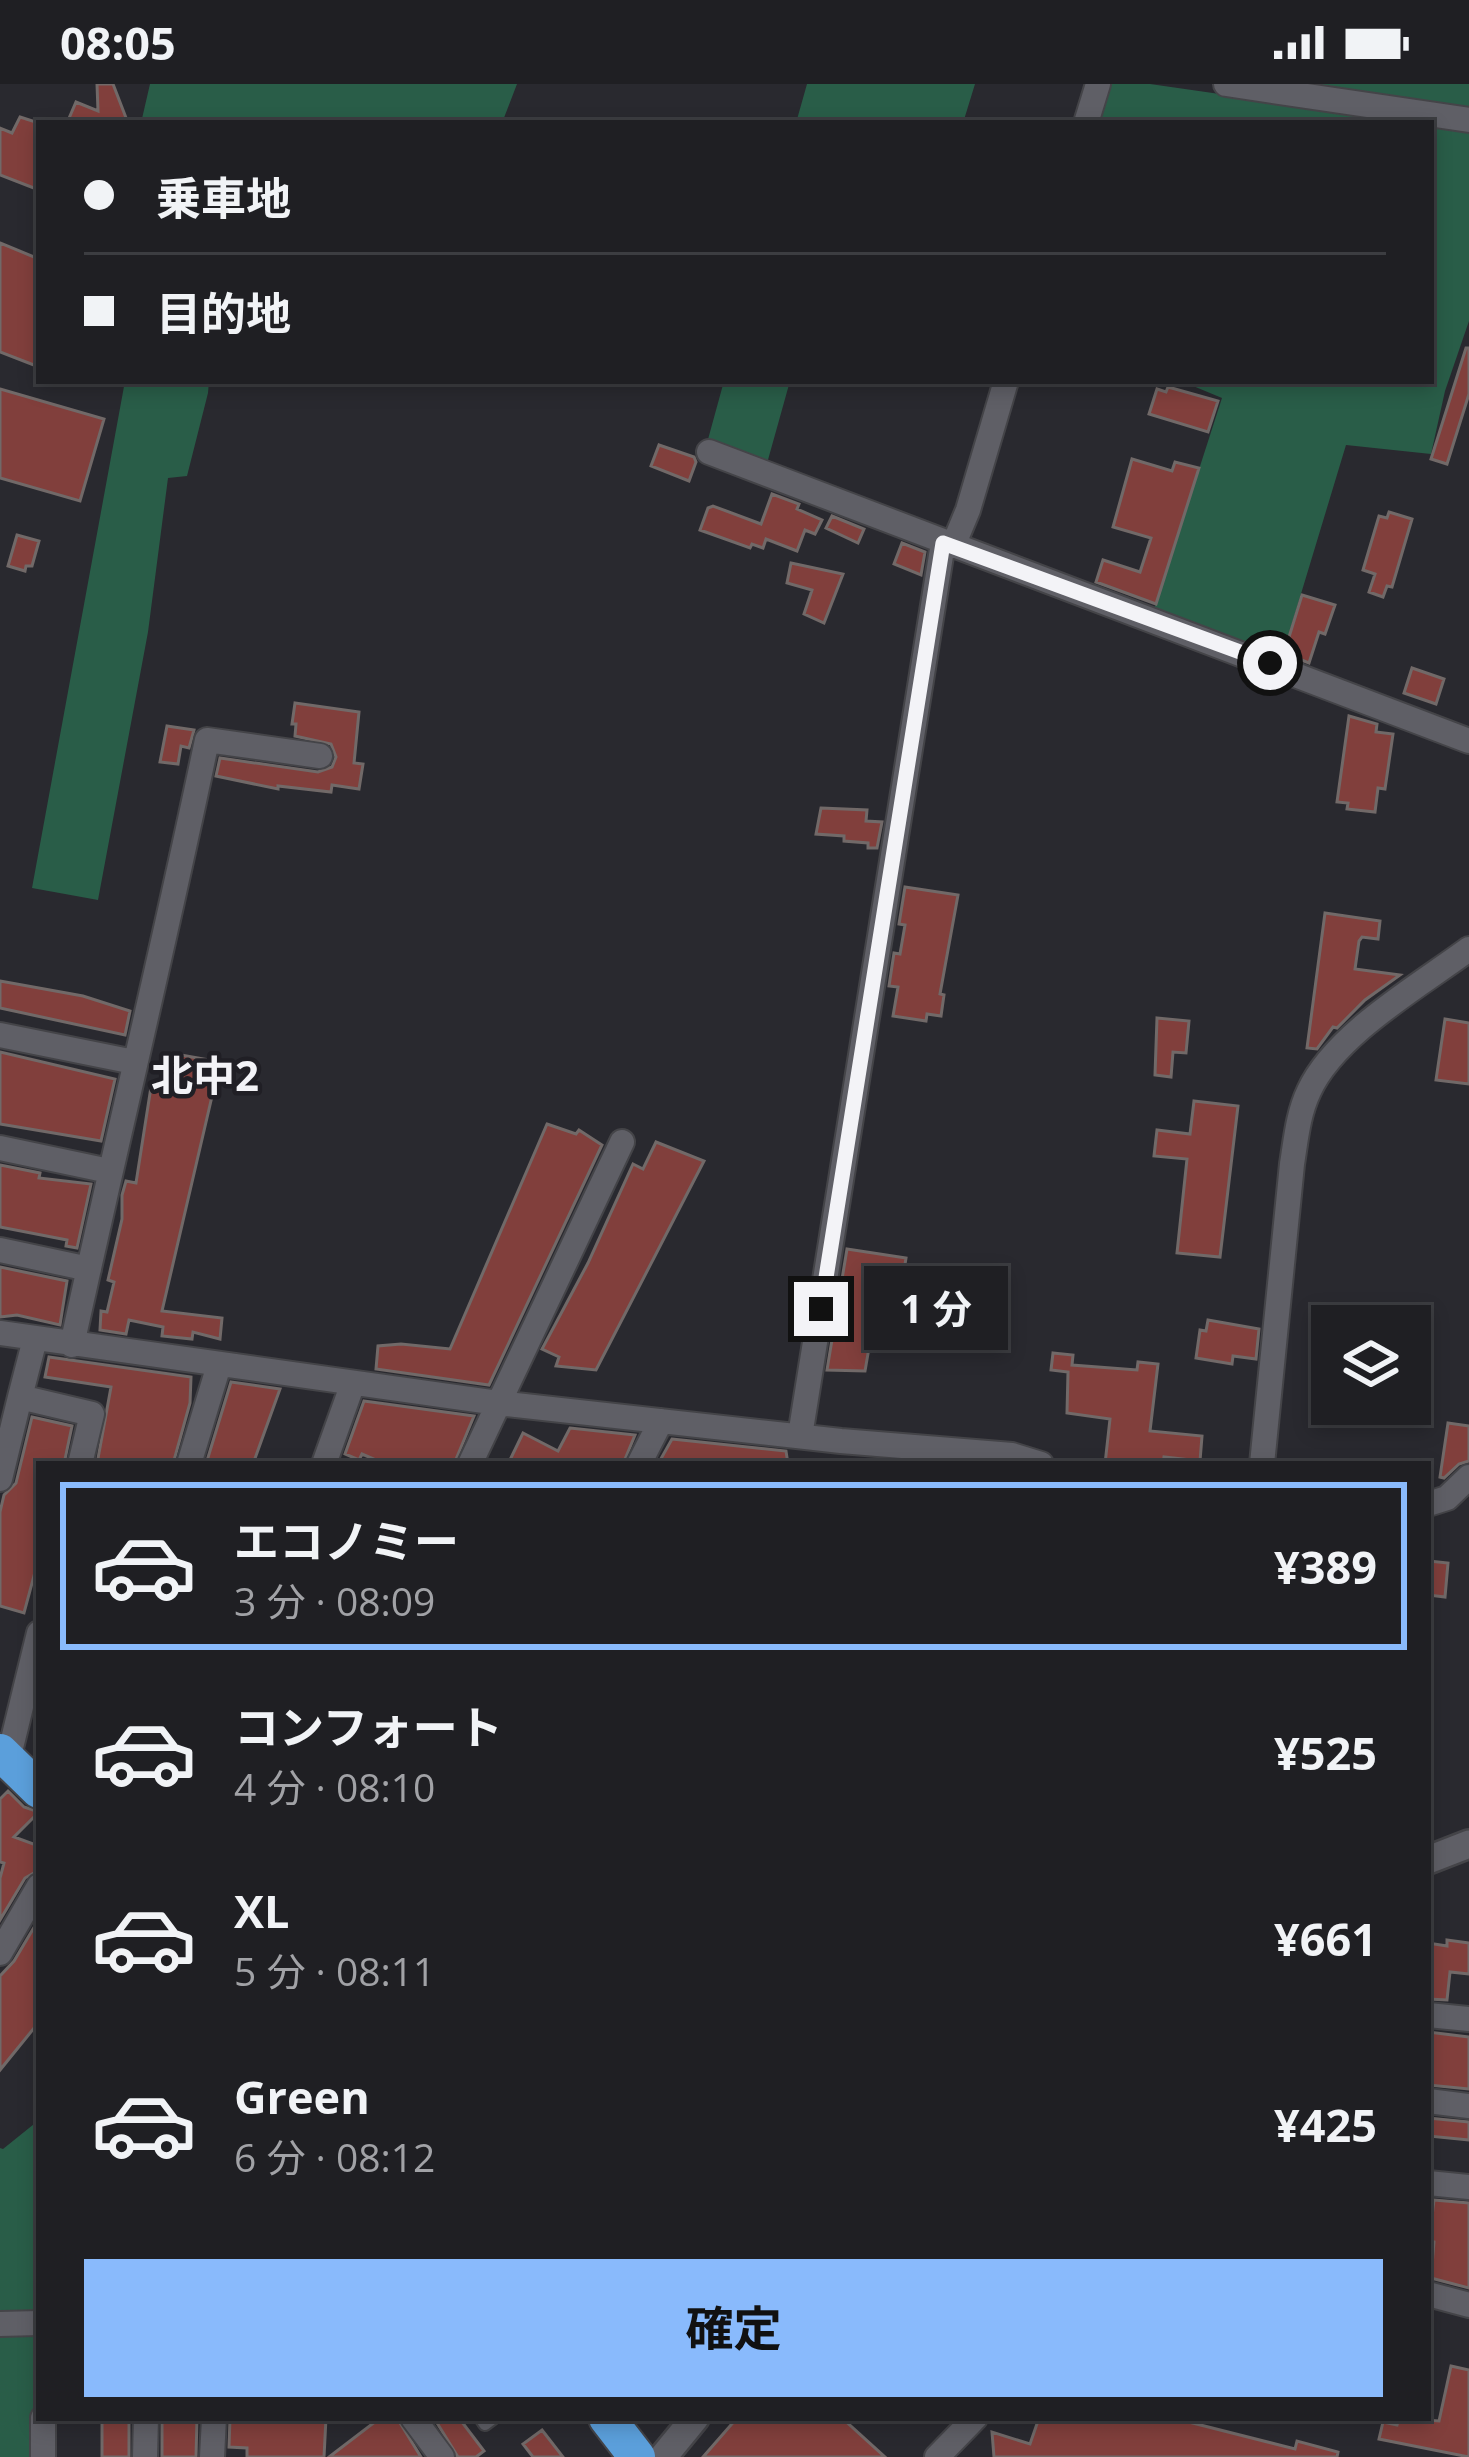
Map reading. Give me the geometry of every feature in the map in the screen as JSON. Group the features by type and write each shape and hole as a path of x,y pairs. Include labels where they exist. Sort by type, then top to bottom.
{"highway":[{"path":"4,1756 36,1787"},
{"path":"609,2421 637,2457"}],"street":[{"path":"1087,120 1098,84"},
{"path":"1226,84 1469,120"},
{"path":"800,1436 948,545 968,510 1005,384"},
{"path":"709,452 1469,741"},
{"path":"72,1345 207,740 320,756"},
{"path":"1262,1461 1292,1164 1309,1089 1346,1042 1469,949"},
{"path":"0,1034 134,1062"},
{"path":"471,1461 622,1142"},
{"path":"0,1148 110,1171"},
{"path":"0,1250 88,1269"},
{"path":"0,1333 498,1402 800,1436 839,1453 1012,1455 1031,1461"},
{"path":"0,1479 35,1339"},
{"path":"190,1461 219,1365"},
{"path":"325,1461 353,1383"},
{"path":"20,1397 92,1414 81,1461"},
{"path":"641,1461 662,1420"},
{"path":"1431,1503 1447,1498 1469,1477"},
{"path":"4,1756 36,1644"},
{"path":"1431,1859 1469,1844"},
{"path":"0,1953 36,1891"},
{"path":"1431,2015 1469,2020"},
{"path":"1431,2101 1469,2106"},
{"path":"1431,2185 1469,2187"},
{"path":"1431,2295 1469,2305"},
{"path":"0,2324 36,2323"},
{"path":"43,2421 43,2457"},
{"path":"145,2457 146,2421"},
{"path":"212,2457 214,2421"},
{"path":"414,2421 442,2457"},
{"path":"663,2457 693,2421"},
{"path":"937,2457 971,2421"}],"green space":[{"path":"150,84 517,84 503,120 142,120"},
{"path":"807,84 975,84 964,120 797,120"},
{"path":"1102,84 1150,84 1402,120 1092,120"},
{"path":"1284,84 1469,84 1469,110"},
{"path":"1434,126 1469,132 1469,321 1445,391 1431,454 1346,445 1281,660 1153,612 1222,398 1188,384 1434,384"},
{"path":"124,384 209,384 187,476 168,478 148,632 98,900 32,888"},
{"path":"723,384 789,384 766,467 707,443"},
{"path":"36,2122 36,2319 0,2318 3,2149"},
{"path":"0,2332 35,2335 34,2457 0,2457"}],"building":[{"path":"97,84 113,84 127,120 68,120 76,102 98,111"},
{"path":"20,117 36,122 36,189 0,175 0,128 12,133"},
{"path":"0,243 36,258 36,366 0,352"},
{"path":"1466,348 1469,394 1447,464 1431,459"},
{"path":"1168,387 1218,401 1208,432 1149,414 1157,389 1166,392"},
{"path":"0,389 104,419 80,501 0,478"},
{"path":"659,445 694,457 689,481 651,466"},
{"path":"1132,459 1172,471 1175,462 1199,468 1156,604 1096,582 1103,560 1140,572 1151,538 1113,527"},
{"path":"772,494 822,520 815,534 805,530 797,551 766,539 763,548 752,544 750,548 700,530 713,506 761,524"},
{"path":"1389,512 1412,519 1392,587 1387,586 1383,597 1369,592 1375,574 1363,570 1379,516 1387,518"},
{"path":"832,516 864,529 858,543 826,528"},
{"path":"17,535 39,541 32,566 25,571 8,566"},
{"path":"902,543 925,552 921,575 894,564"},
{"path":"791,563 843,574 824,623 804,614 812,590 787,583"},
{"path":"1302,595 1335,605 1309,663 1284,653"},
{"path":"1412,668 1444,679 1436,704 1404,693"},
{"path":"295,703 359,712 354,763 363,764 359,789 332,785 331,792 278,789 216,776 220,758 318,772 332,767 336,757 331,744 295,736"},
{"path":"1349,716 1377,724 1376,732 1393,734 1385,789 1378,788 1375,812 1347,809 1348,803 1337,802"},
{"path":"167,726 194,730 189,748 181,746 178,764 160,762"},
{"path":"821,808 867,810 866,821 882,822 877,848 844,841 844,836 816,834"},
{"path":"905,887 958,895 940,994 944,995 941,1016 927,1014 926,1021 893,1016 898,987 889,986 905,925 899,924"},
{"path":"1325,913 1380,921 1378,939 1362,937 1359,941 1355,969 1400,975 1333,1027 1317,1049 1307,1048"},
{"path":"0,981 83,996 130,1011 125,1035 0,1008"},
{"path":"1157,1018 1189,1021 1186,1053 1173,1052 1171,1077 1155,1075"},
{"path":"1445,1019 1469,1023 1469,1084 1436,1080"},
{"path":"0,1052 115,1079 101,1141 0,1124"},
{"path":"181,1055 220,1062 162,1311 222,1318 220,1339 193,1332 192,1339 162,1336 163,1327 129,1320 126,1334 100,1330 101,1311 107,1312 114,1282 108,1280 122,1219 122,1195 126,1181 136,1183 151,1087 170,1090 175,1059 181,1060"},
{"path":"1194,1101 1238,1106 1220,1257 1177,1253 1187,1159 1154,1156 1157,1130 1190,1134"},
{"path":"547,1124 576,1134 579,1130 602,1145 489,1385 376,1369 378,1346 450,1349"},
{"path":"656,1142 704,1161 596,1370 556,1366 559,1357 542,1349 633,1164 643,1169"},
{"path":"0,1165 40,1173 39,1178 91,1184 77,1248 66,1246 67,1240 0,1227"},
{"path":"847,1249 906,1258 898,1308 869,1304 863,1341 870,1342 865,1371 827,1370"},
{"path":"0,1267 67,1281 60,1325 17,1315 0,1317"},
{"path":"1208,1320 1259,1329 1256,1359 1233,1356 1232,1364 1196,1358 1200,1330 1206,1331"},
{"path":"1053,1353 1073,1355 1072,1365 1137,1370 1138,1362 1158,1364 1150,1431 1202,1436 1200,1461 1164,1457 1163,1461 1105,1461 1110,1419 1067,1413 1068,1372 1051,1370"},
{"path":"49,1357 191,1377 190,1403 174,1461 98,1461 111,1387 45,1377"},
{"path":"231,1382 280,1389 254,1461 207,1461"},
{"path":"364,1401 474,1416 455,1461 378,1461 362,1454 359,1460 345,1454"},
{"path":"32,1417 72,1426 65,1461 36,1461 36,1572 24,1613 0,1606 0,1512 4,1495 16,1483"},
{"path":"1448,1423 1469,1426 1469,1461 1444,1478 1440,1477"},
{"path":"570,1428 635,1435 624,1461 509,1461 523,1433 558,1451"},
{"path":"672,1439 786,1451 788,1461 660,1461"},
{"path":"1431,1561 1448,1563 1445,1597 1431,1595"},
{"path":"8,1791 24,1807 36,1811 14,1837 36,1845 36,1872 25,1878 0,1920 4,1863 0,1862 0,1799"},
{"path":"36,1924 36,2026 0,2070 0,1976"},
{"path":"1447,1940 1469,1943 1469,1974 1450,1972 1447,2000 1431,1999 1431,1943 1447,1946"},
{"path":"1431,2032 1469,2037 1469,2089 1431,2085"},
{"path":"1431,2118 1469,2122 1469,2140 1431,2136"},
{"path":"1434,2200 1469,2203 1469,2288 1431,2278"},
{"path":"1451,2366 1469,2370 1469,2457 1379,2439 1383,2422 1439,2421"},
{"path":"102,2421 129,2421 129,2457 102,2457"},
{"path":"162,2421 197,2421 196,2457 162,2457"},
{"path":"230,2421 326,2421 324,2457 247,2457 247,2448 229,2447"},
{"path":"376,2421 399,2421 421,2457 329,2457"},
{"path":"436,2421 461,2421 484,2451 476,2457 458,2457"},
{"path":"734,2421 845,2421 885,2457 703,2457"},
{"path":"1038,2421 1185,2421 1295,2449 1297,2441 1338,2452 1337,2457 994,2457 992,2432 1030,2444"},
{"path":"542,2430 563,2457 533,2457 523,2444"}],"district":[{"name":"北中2","path":"205,1076"}],"route":[{"path":"821,1309 943,543 1270,663"}]}
